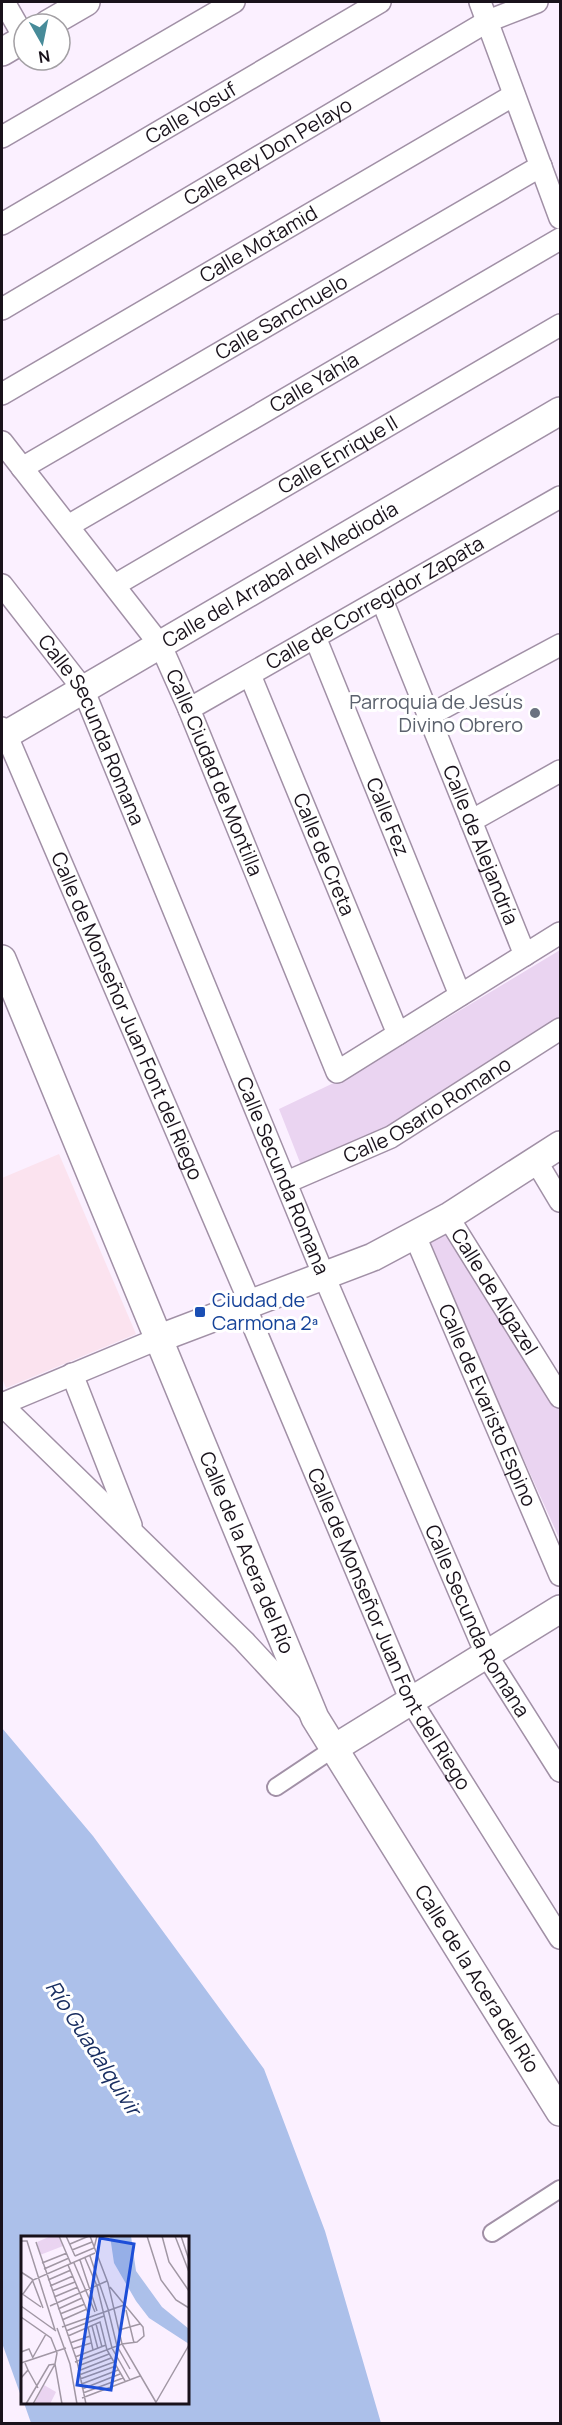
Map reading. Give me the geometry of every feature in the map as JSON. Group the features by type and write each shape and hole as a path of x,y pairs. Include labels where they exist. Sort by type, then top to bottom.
{"street":[{"path":"4,2 12,16"},
{"path":"69,12 86,2"},
{"path":"2,137 234,2"},
{"name":"Calle Yosuf","path":"2,224 380,2"},
{"path":"480,2 561,218"},
{"name":"Calle Rey Don Pelayo","path":"2,309 488,21 537,2"},
{"name":"Calle Motamid","path":"2,394 514,95"},
{"name":"Calle Sanchuelo","path":"22,468 541,166"},
{"name":"Calle Yahía","path":"68,526 561,239"},
{"name":"Calle Enrique II","path":"115,585 561,325"},
{"name":"Calle del Arrabal del Mediodía","path":"3,733 160,646 561,411"},
{"name":"Calle Ciudad de Montilla","path":"2,442 160,646 189,709 337,1072 398,1034"},
{"name":"Calle de Corregidor Zapata","path":"189,709 561,497"},
{"name":"Calle Secunda Romana","path":"2,585 82,689 288,1182 324,1276 486,1654 561,1771"},
{"name":"Calle de Alejandría","path":"382,600 525,955"},
{"name":"Calle Fez","path":"315,638 460,995"},
{"path":"428,716 561,645"},
{"name":"Calle de Creta","path":"250,675 398,1034"},
{"name":"Calle de Monseñor Juan Font del Riego","path":"3,733 248,1304 411,1701 561,1938"},
{"path":"471,821 561,771"},
{"path":"398,1034 561,933"},
{"name":"Calle de la Acera del Río","path":"2,959 10,1002 160,1338 315,1718 561,2112"},
{"name":"Calle Osario Romano","path":"288,1182 391,1137 561,1029"},
{"path":"315,1718 243,1641 2,1404 160,1338 373,1257 448,1217 561,1144"},
{"path":"536,1161 561,1201"},
{"name":"Calle de Algazel","path":"448,1217 561,1397"},
{"name":"Calle de Evaristo Espino","path":"415,1236 561,1575"},
{"path":"72,1374 133,1531"},
{"path":"276,1787 333,1749 561,1609"},
{"path":"243,1641 254,1639 268,1630 276,1620"},
{"path":"492,2233 561,2189"}],"shaded area":[{"path":"560,950 560,1017 385,1128 301,1165 279,1109 363,1069"},
{"path":"59,1154 136,1334 6,1388 2,1378 2,1178"},
{"path":"454,1226 560,1406 560,1540 425,1240"}],"water":[{"name":"Río Guadalquivir","path":"2,1728 93,1836 264,2069 325,2231 381,2423 31,2423 24,2404 189,2404 189,2236 21,2236 21,2396 2,2343"}],"place":[{"name":"Parroquia de Jesús Divino Obrero","path":"535,713"},
{"name":"Ciudad de Carmona 2ª","path":"200,1312"}]}
